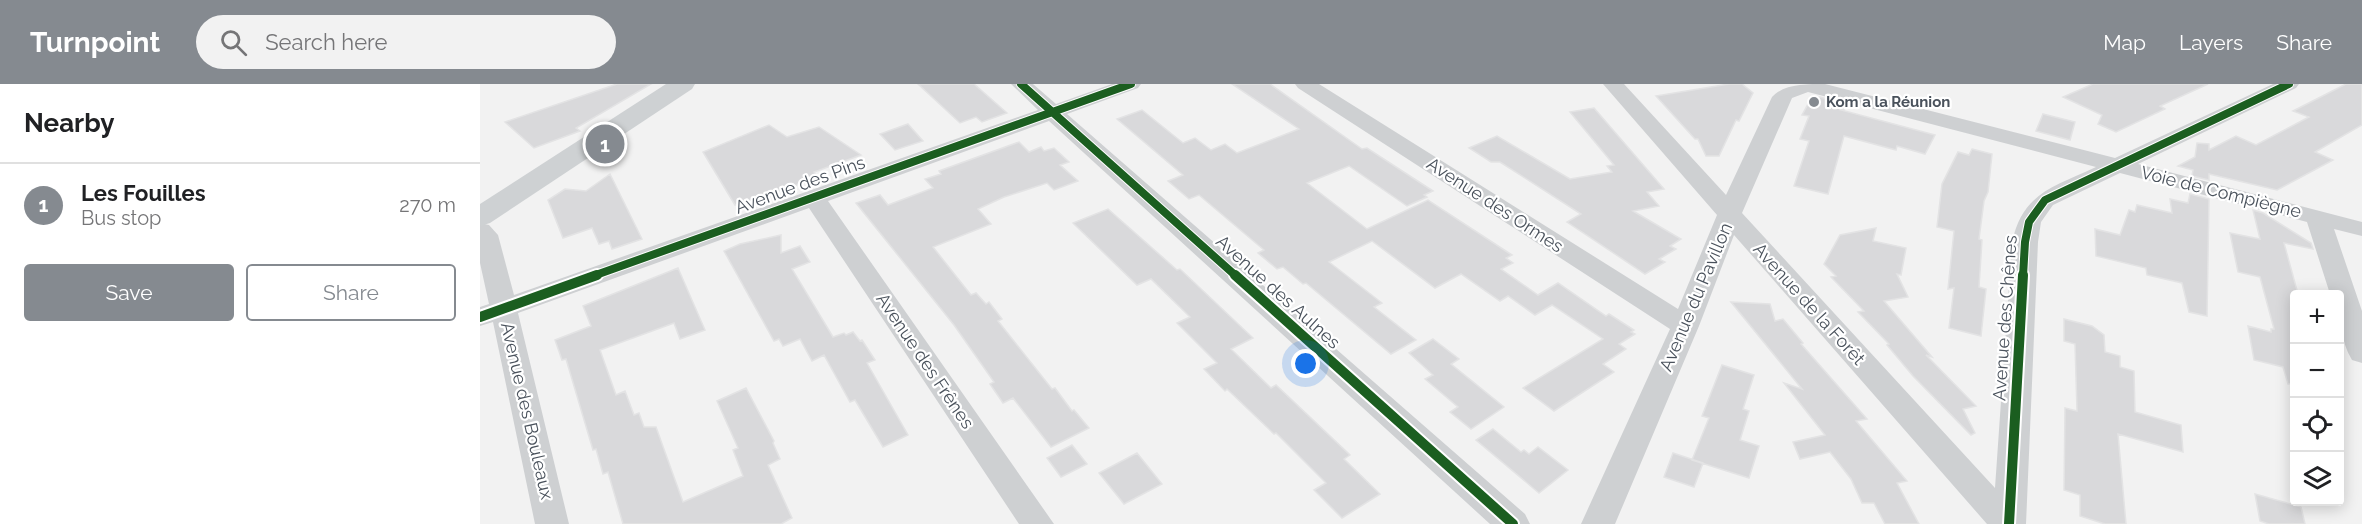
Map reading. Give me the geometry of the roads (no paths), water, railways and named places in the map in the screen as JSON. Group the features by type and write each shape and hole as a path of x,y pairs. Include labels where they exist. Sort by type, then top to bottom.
{"main road":[{"path":"480,217 683,84"}],"street":[{"name":"Avenue des Aulnes","path":"1021,84 1513,524"},
{"name":"Avenue des Pins","path":"492,313 1131,84"},
{"name":"Avenue des Ormes","path":"1305,84 1684,326"},
{"name":"Avenue de la Forêt","path":"1613,84 2008,524"},
{"name":"Avenue du Pavillon","path":"1598,524 1782,97 1786,92 1807,84"},
{"name":"Voie de Compiègne","path":"1807,84 2362,229"},
{"name":"Avenue des Chênes","path":"2008,524 2025,242 2029,222 2045,200 2289,84"},
{"name":"Avenue des Frênes","path":"814,197 1037,524"},
{"path":"2318,217 2362,353"},
{"name":"Avenue des Bouleaux","path":"480,230 486,235 492,313 528,409 550,523"}],"place":[{"name":"Kom a la Réunion","path":"1814,102"},
{"name":"Les Fouilles","path":"605,144"}]}
